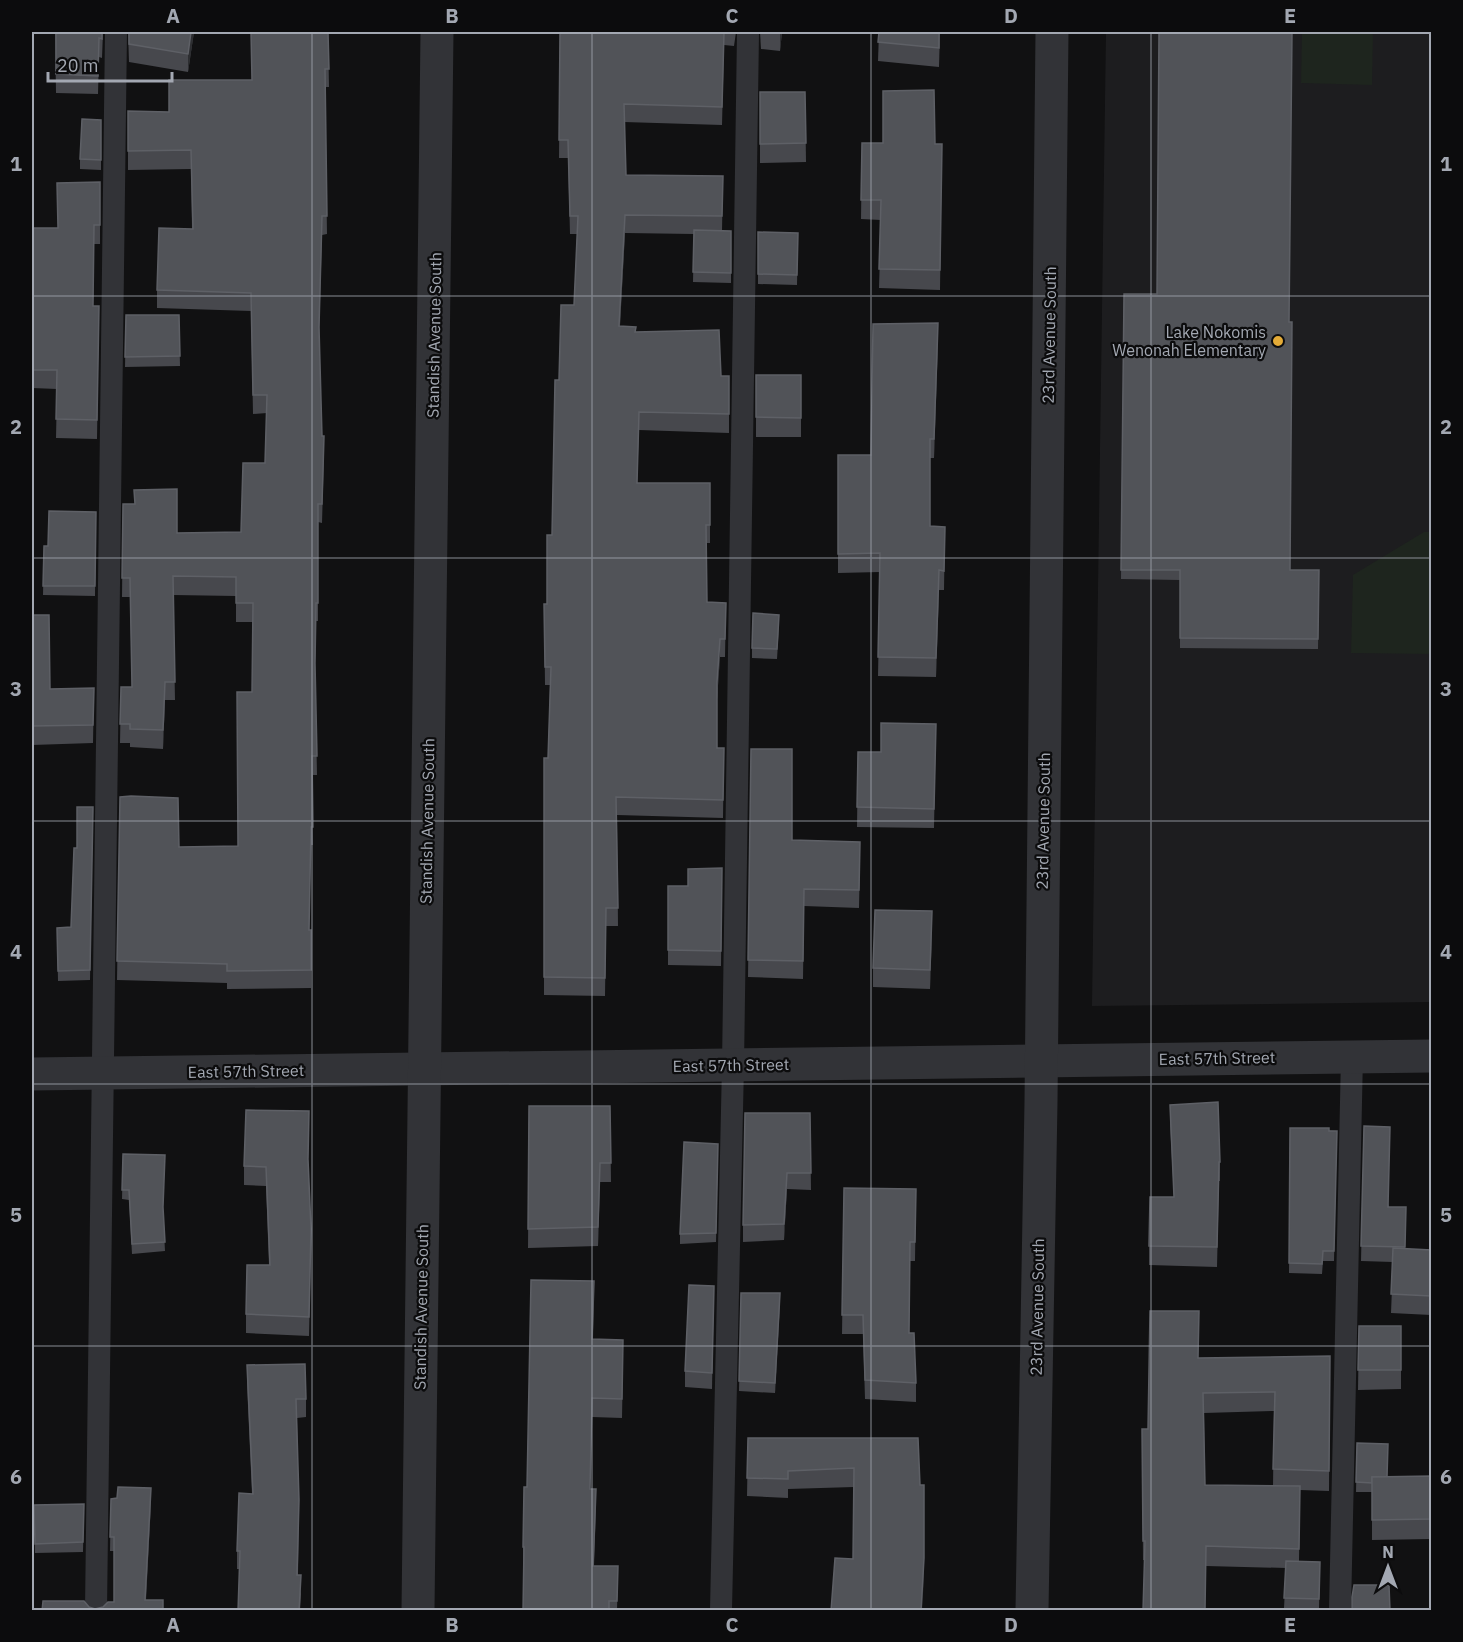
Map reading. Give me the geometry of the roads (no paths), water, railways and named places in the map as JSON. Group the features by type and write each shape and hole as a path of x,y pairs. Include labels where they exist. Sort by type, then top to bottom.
{"street":[{"name":"Standish Avenue South","path":"418,1611 437,32"},
{"name":"23rd Avenue South","path":"1032,1611 1042,1060 1052,32"},
{"name":"East 57th Street","path":"32,1074 1431,1056"}],"lane":[{"path":"96,1611 116,32"},
{"path":"721,1611 733,1065 748,32"},
{"path":"1340,1611 1353,1056"}],"place":[{"name":"Lake Nokomis Wenonah Elementary","path":"1278,341"}]}
